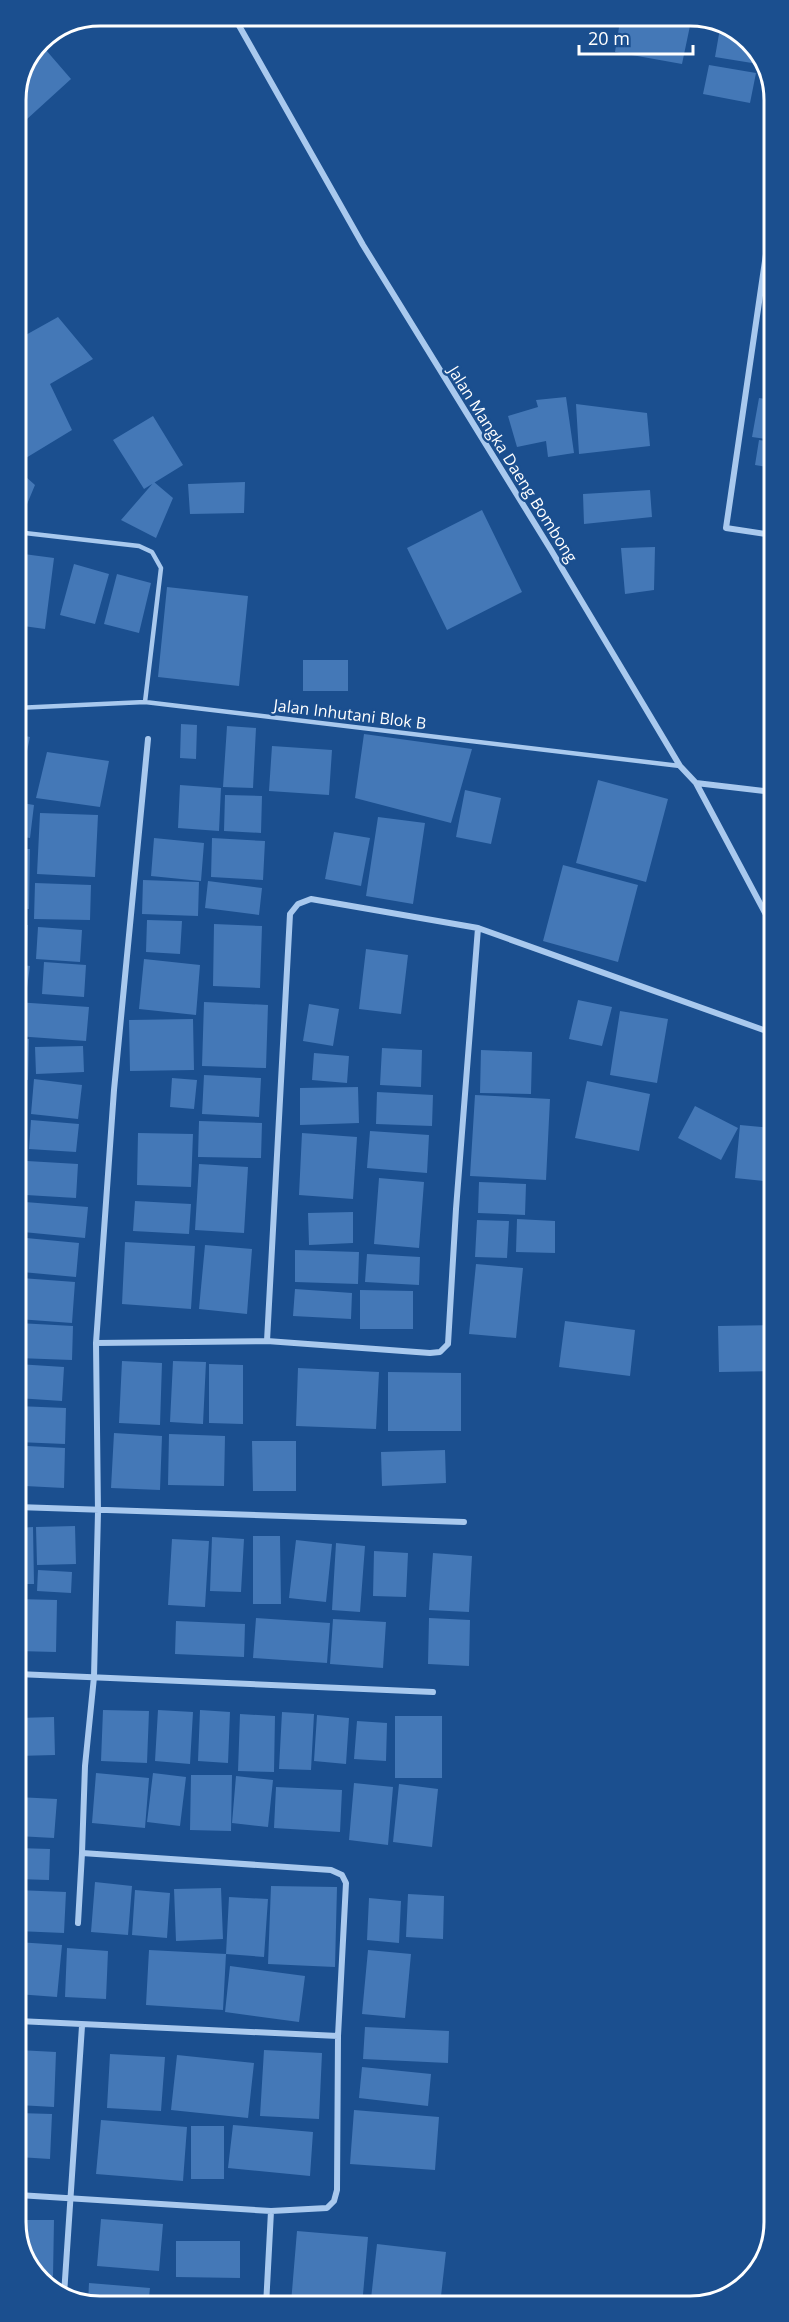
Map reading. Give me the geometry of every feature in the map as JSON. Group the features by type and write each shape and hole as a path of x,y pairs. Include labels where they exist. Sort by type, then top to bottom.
{"street":[{"name":"Jalan Mangka Daeng Bombong","path":"239,26 374,263 681,766 696,783 764,911"},
{"path":"764,268 726,528 764,534"},
{"path":"78,1923 85,1766 94,1677 98,1512 96,1343 114,1090 148,739"},
{"path":"696,783 764,791"},
{"path":"267,1341 290,914 298,904 311,899 478,928 764,1030"},
{"path":"96,1343 267,1341 430,1353 440,1352 448,1344 478,928"},
{"path":"26,1508 98,1512 464,1522"},
{"path":"26,1674 433,1692"},
{"path":"26,2195 271,2211 327,2208 334,2201 337,2190 338,2036 346,1883 342,1875 331,1870 82,1852"},
{"path":"26,2022 338,2036"},
{"path":"65,2288 82,2026"},
{"path":"267,2296 271,2211"}],"lane":[{"path":"26,533 139,546 152,552 161,568 145,702"},
{"name":"Jalan Inhutani Blok B","path":"26,708 145,702 681,766"}],"building":[{"path":"619,26 690,26 682,64 615,52"},
{"path":"719,34 728,36 735,41 752,61 752,63 715,57"},
{"path":"45,49 71,79 26,120 27,85 31,71"},
{"path":"709,65 756,73 750,103 703,94"},
{"path":"58,317 93,359 50,384 72,430 26,458 26,335"},
{"path":"566,397 574,453 548,457 546,441 517,447 508,416 538,407 536,400"},
{"path":"759,398 764,399 764,439 752,437"},
{"path":"576,404 647,413 650,446 579,454"},
{"path":"153,416 183,465 144,489 113,440"},
{"path":"759,440 764,441 764,467 755,465"},
{"path":"26,477 35,485 26,507"},
{"path":"154,482 173,498 156,538 121,520"},
{"path":"245,482 244,513 190,514 188,484"},
{"path":"650,490 652,517 584,524 583,494"},
{"path":"482,510 522,592 447,630 407,548"},
{"path":"655,547 654,590 625,594 621,548"},
{"path":"26,554 54,558 45,629 26,626"},
{"path":"74,564 109,574 95,624 60,615"},
{"path":"117,574 151,583 139,633 104,624"},
{"path":"167,587 248,596 239,686 158,677"},
{"path":"303,660 348,660 348,691 303,691"},
{"path":"181,724 197,725 196,759 180,758"},
{"path":"227,726 256,728 253,788 223,787"},
{"path":"364,734 472,749 451,823 355,798"},
{"path":"26,736 30,737 26,756"},
{"path":"272,746 332,750 329,795 269,791"},
{"path":"47,752 109,761 100,807 36,798"},
{"path":"598,780 668,799 646,882 576,863"},
{"path":"180,785 221,788 219,831 178,828"},
{"path":"465,790 501,798 491,844 456,837"},
{"path":"225,795 262,796 261,833 224,831"},
{"path":"26,804 34,805 30,838 26,837"},
{"path":"40,813 98,815 95,877 37,874"},
{"path":"378,817 425,823 413,904 366,896"},
{"path":"334,832 370,838 361,886 325,879"},
{"path":"154,838 204,843 201,881 151,876"},
{"path":"212,838 265,841 263,880 211,877"},
{"path":"26,849 30,849 29,909 26,909"},
{"path":"563,865 638,885 618,962 543,941"},
{"path":"143,880 199,882 198,916 142,914"},
{"path":"208,881 262,888 259,915 205,908"},
{"path":"35,883 91,885 90,920 34,919"},
{"path":"147,920 182,921 180,954 146,952"},
{"path":"214,924 262,926 260,988 213,986"},
{"path":"26,925 28,925 27,955"},
{"path":"38,927 82,930 80,962 36,959"},
{"path":"366,949 408,955 401,1014 359,1009"},
{"path":"144,959 200,965 196,1015 139,1009"},
{"path":"44,962 86,965 84,997 42,994"},
{"path":"26,965 30,966 26,995"},
{"path":"578,1000 612,1007 602,1046 569,1039"},
{"path":"204,1002 268,1005 266,1068 202,1066"},
{"path":"26,1003 89,1007 86,1041 26,1037"},
{"path":"309,1004 339,1009 333,1046 303,1041"},
{"path":"620,1011 668,1019 657,1083 610,1075"},
{"path":"193,1019 194,1070 130,1071 129,1020"},
{"path":"26,1039 29,1039 28,1080 26,1080"},
{"path":"83,1046 84,1072 36,1074 35,1047"},
{"path":"382,1048 422,1050 421,1087 380,1085"},
{"path":"481,1050 532,1052 531,1094 480,1093"},
{"path":"314,1053 349,1056 347,1083 312,1080"},
{"path":"204,1075 261,1078 259,1117 202,1114"},
{"path":"172,1078 197,1080 194,1109 170,1107"},
{"path":"34,1079 82,1085 78,1119 31,1114"},
{"path":"587,1081 650,1094 639,1151 575,1138"},
{"path":"358,1087 359,1123 300,1125 300,1088"},
{"path":"377,1092 433,1095 432,1126 376,1124"},
{"path":"475,1095 550,1099 546,1180 470,1176"},
{"path":"695,1106 738,1128 721,1160 678,1138"},
{"path":"31,1120 79,1124 76,1152 29,1149"},
{"path":"199,1121 262,1123 261,1158 198,1157"},
{"path":"740,1125 764,1127 764,1181 735,1178"},
{"path":"370,1131 429,1135 427,1173 367,1168"},
{"path":"138,1133 193,1134 191,1187 137,1185"},
{"path":"302,1133 357,1137 353,1199 299,1195"},
{"path":"27,1161 78,1164 76,1198 26,1195"},
{"path":"199,1164 248,1167 244,1233 195,1230"},
{"path":"379,1178 424,1182 419,1248 374,1244"},
{"path":"479,1182 526,1184 525,1215 478,1213"},
{"path":"135,1201 191,1204 189,1234 133,1231"},
{"path":"26,1202 88,1207 85,1238 26,1232"},
{"path":"353,1212 353,1243 309,1245 308,1213"},
{"path":"517,1219 555,1221 555,1253 516,1252"},
{"path":"477,1220 509,1221 507,1258 475,1257"},
{"path":"26,1238 79,1243 76,1277 26,1272"},
{"path":"125,1242 195,1246 191,1309 122,1304"},
{"path":"205,1245 252,1249 247,1314 199,1309"},
{"path":"295,1250 359,1252 358,1284 295,1282"},
{"path":"367,1254 420,1257 419,1285 365,1282"},
{"path":"476,1264 523,1268 516,1338 469,1334"},
{"path":"26,1278 75,1282 72,1323 26,1320"},
{"path":"295,1289 352,1293 351,1319 293,1316"},
{"path":"360,1290 413,1291 413,1329 360,1329"},
{"path":"565,1321 635,1330 630,1376 559,1367"},
{"path":"26,1323 73,1326 72,1360 26,1358"},
{"path":"764,1325 764,1371 719,1372 718,1326"},
{"path":"122,1361 162,1363 160,1425 119,1423"},
{"path":"173,1361 206,1362 203,1424 170,1422"},
{"path":"209,1364 243,1365 243,1424 209,1423"},
{"path":"26,1365 64,1367 62,1401 26,1399"},
{"path":"298,1368 379,1372 376,1429 296,1426"},
{"path":"388,1372 461,1373 461,1431 388,1431"},
{"path":"26,1406 66,1408 65,1444 26,1442"},
{"path":"114,1433 162,1436 160,1490 111,1488"},
{"path":"169,1434 225,1436 224,1486 168,1485"},
{"path":"252,1441 296,1441 296,1491 253,1491"},
{"path":"27,1446 65,1448 64,1488 26,1486"},
{"path":"445,1450 446,1483 382,1486 381,1452"},
{"path":"75,1526 76,1564 37,1565 36,1527"},
{"path":"26,1527 33,1527 34,1584 26,1584"},
{"path":"253,1536 280,1536 281,1604 253,1604"},
{"path":"212,1537 244,1539 241,1592 210,1591"},
{"path":"172,1539 209,1541 205,1607 168,1605"},
{"path":"296,1540 332,1544 326,1602 289,1598"},
{"path":"336,1543 365,1546 360,1612 332,1610"},
{"path":"374,1551 408,1553 406,1597 373,1596"},
{"path":"433,1553 472,1556 469,1612 429,1610"},
{"path":"38,1570 72,1572 71,1593 37,1591"},
{"path":"26,1599 57,1600 56,1652 26,1651"},
{"path":"256,1618 330,1623 327,1663 253,1658"},
{"path":"429,1618 470,1620 469,1666 428,1664"},
{"path":"333,1619 386,1622 383,1668 330,1664"},
{"path":"176,1621 245,1624 244,1657 175,1654"},
{"path":"103,1710 149,1711 147,1763 101,1761"},
{"path":"158,1710 193,1712 190,1764 155,1761"},
{"path":"200,1710 230,1712 228,1763 198,1761"},
{"path":"282,1712 314,1714 311,1770 279,1769"},
{"path":"240,1714 275,1716 274,1772 238,1771"},
{"path":"317,1715 349,1718 346,1764 314,1761"},
{"path":"395,1716 442,1716 442,1778 395,1778"},
{"path":"54,1717 55,1755 26,1756 26,1718"},
{"path":"357,1721 387,1723 386,1761 354,1759"},
{"path":"96,1773 149,1778 145,1828 92,1823"},
{"path":"153,1773 186,1777 180,1826 147,1822"},
{"path":"191,1775 232,1775 231,1831 190,1830"},
{"path":"236,1776 273,1780 268,1827 232,1823"},
{"path":"354,1783 393,1787 388,1845 349,1840"},
{"path":"399,1784 438,1789 432,1847 393,1842"},
{"path":"276,1787 342,1790 340,1832 274,1828"},
{"path":"26,1797 57,1799 54,1838 26,1836"},
{"path":"26,1848 50,1849 49,1880 26,1879"},
{"path":"95,1882 132,1886 128,1935 91,1932"},
{"path":"271,1886 337,1887 335,1967 268,1964"},
{"path":"221,1888 223,1939 176,1941 174,1889"},
{"path":"26,1890 66,1892 64,1933 26,1931"},
{"path":"135,1890 170,1893 167,1938 132,1935"},
{"path":"408,1894 444,1896 443,1939 406,1937"},
{"path":"229,1897 268,1899 264,1957 226,1954"},
{"path":"369,1898 401,1901 399,1943 367,1940"},
{"path":"26,1943 62,1945 57,1997 26,1995"},
{"path":"67,1948 108,1951 106,1999 65,1997"},
{"path":"149,1950 226,1954 223,2010 146,2005"},
{"path":"368,1950 411,1954 405,2018 362,2014"},
{"path":"230,1966 305,1976 299,2022 225,2012"},
{"path":"365,2027 449,2031 448,2063 363,2059"},
{"path":"26,2050 56,2052 54,2107 26,2105"},
{"path":"264,2050 322,2053 319,2119 260,2116"},
{"path":"110,2054 165,2057 161,2111 107,2108"},
{"path":"177,2055 254,2063 248,2118 171,2110"},
{"path":"362,2067 431,2074 428,2106 359,2098"},
{"path":"354,2110 439,2117 435,2170 350,2164"},
{"path":"26,2113 52,2114 50,2159 26,2158"},
{"path":"101,2120 187,2127 183,2181 96,2174"},
{"path":"233,2125 313,2132 310,2176 228,2168"},
{"path":"191,2126 224,2126 224,2179 191,2179"},
{"path":"101,2219 163,2224 159,2271 97,2266"},
{"path":"26,2220 54,2220 53,2276 49,2276 44,2271 31,2251 26,2232"},
{"path":"297,2231 368,2237 363,2296 292,2296"},
{"path":"176,2241 240,2241 240,2278 176,2277"},
{"path":"377,2244 446,2252 441,2296 371,2296"},
{"path":"89,2283 150,2288 149,2296 88,2295"}]}
